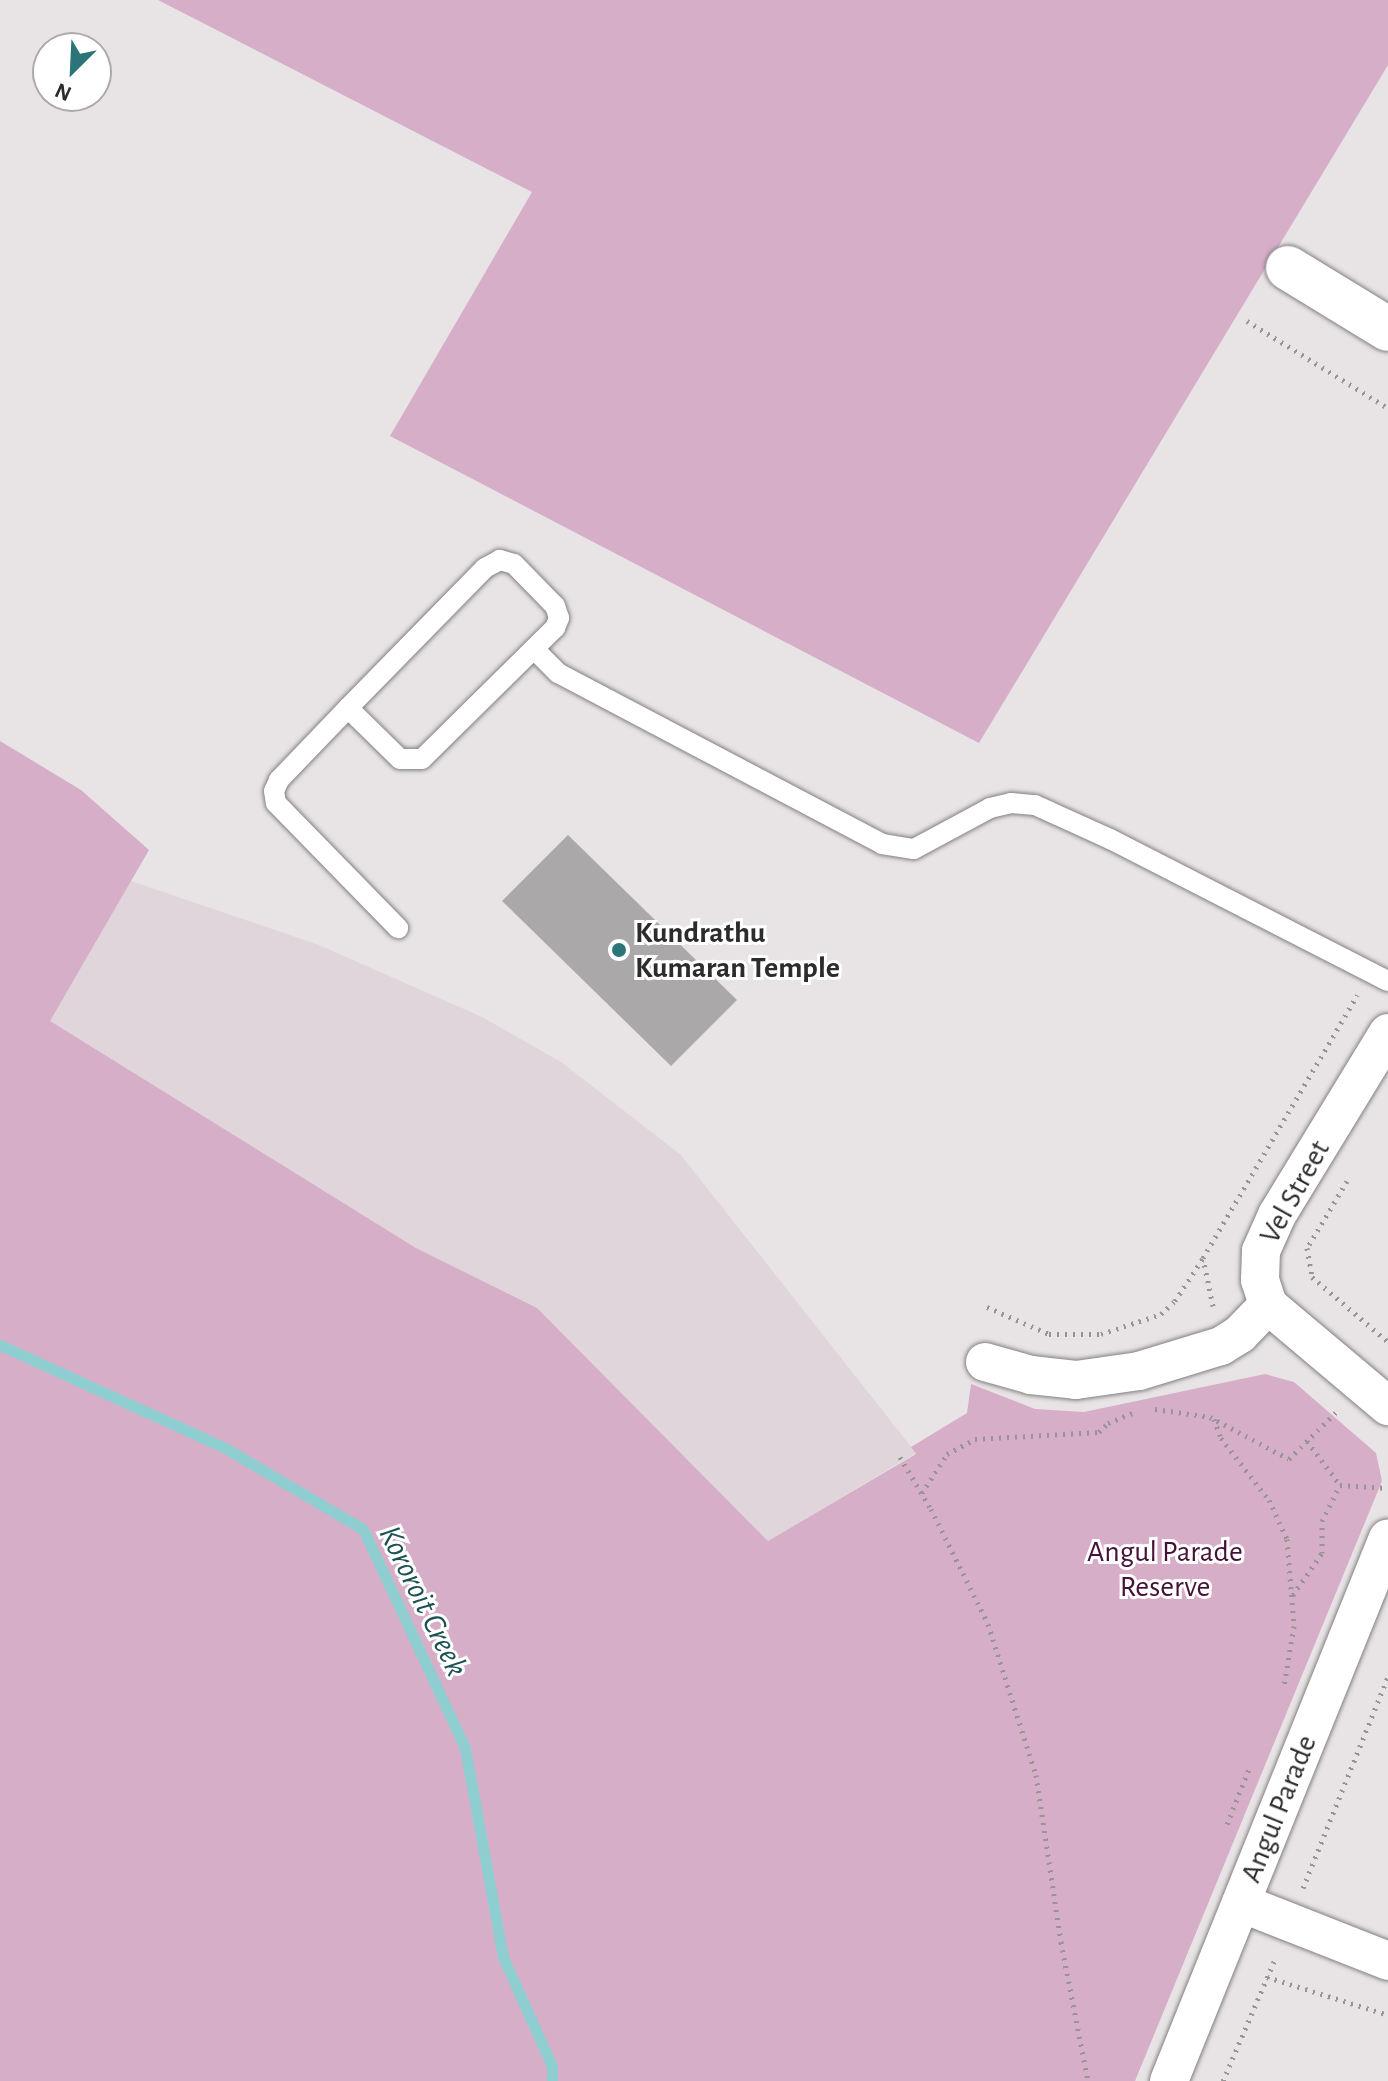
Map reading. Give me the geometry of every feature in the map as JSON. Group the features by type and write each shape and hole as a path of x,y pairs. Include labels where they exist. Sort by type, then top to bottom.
{"street":[{"path":"1288,268 1388,329"},
{"name":"Vel Street","path":"1268,1305 1260,1280 1261,1251 1277,1215 1388,1033"},
{"path":"985,1362 1031,1375 1076,1380 1139,1371 1221,1346 1240,1334 1268,1305 1374,1394"},
{"name":"Angul Parade","path":"1169,2081 1388,1538"},
{"path":"1241,1903 1388,1961"}],"lane":[{"path":"348,708 400,759 422,759 555,628 559,618 555,606 514,564 500,560 485,568 348,708 279,780 274,791 276,803 398,928"},
{"path":"534,649 558,673 882,844 914,849 990,808 1011,803 1035,805 1110,839 1388,981"}],"path":[{"path":"1247,321 1388,408"},
{"path":"1348,1180 1307,1248 1312,1277 1388,1342"},
{"path":"987,1307 1049,1334 1101,1334 1161,1314 1175,1301 1203,1258"},
{"path":"921,1494 947,1454 975,1439 1099,1432 1108,1423 1133,1413 1158,1409 1185,1411 1214,1419 1289,1459 1307,1441 1374,1394"},
{"path":"1214,1419 1221,1438 1269,1500 1287,1539 1293,1595 1290,1664 1282,1692"},
{"path":"1307,1441 1340,1485 1388,1488"},
{"path":"900,1457 988,1624 1036,1775 1061,1942 1088,2081"},
{"path":"1293,1595 1322,1553 1322,1521 1340,1485"},
{"path":"1223,2081 1291,1924 1388,1677"},
{"path":"1227,1824 1251,1765"},
{"path":"1267,1977 1388,2015"}],"shaded area":[{"path":"131,881 319,945 482,1017 561,1062 681,1155 916,1453 768,1541 537,1308 416,1248 49,1021"}],"green space":[{"path":"158,0 1388,0 1388,65 979,743 390,436 532,192"},
{"name":"Angul Parade Reserve","path":"0,741 81,790 149,850 50,1021 416,1248 537,1308 768,1541 916,1454 911,1447 967,1413 971,1384 1035,1409 1084,1412 1265,1374 1294,1382 1376,1453 1382,1481 1135,2081 0,2081"}],"building":[{"name":"Kundrathu Kumaran Temple","path":"568,835 737,1000 671,1066 502,901"}],"waterway":[{"name":"Kororoit Creek","path":"0,1345 227,1449 363,1529 465,1748 503,1957 552,2066 552,2081"}],"place":[{"name":"Kundrathu Kumaran Temple","path":"619,950"}]}
